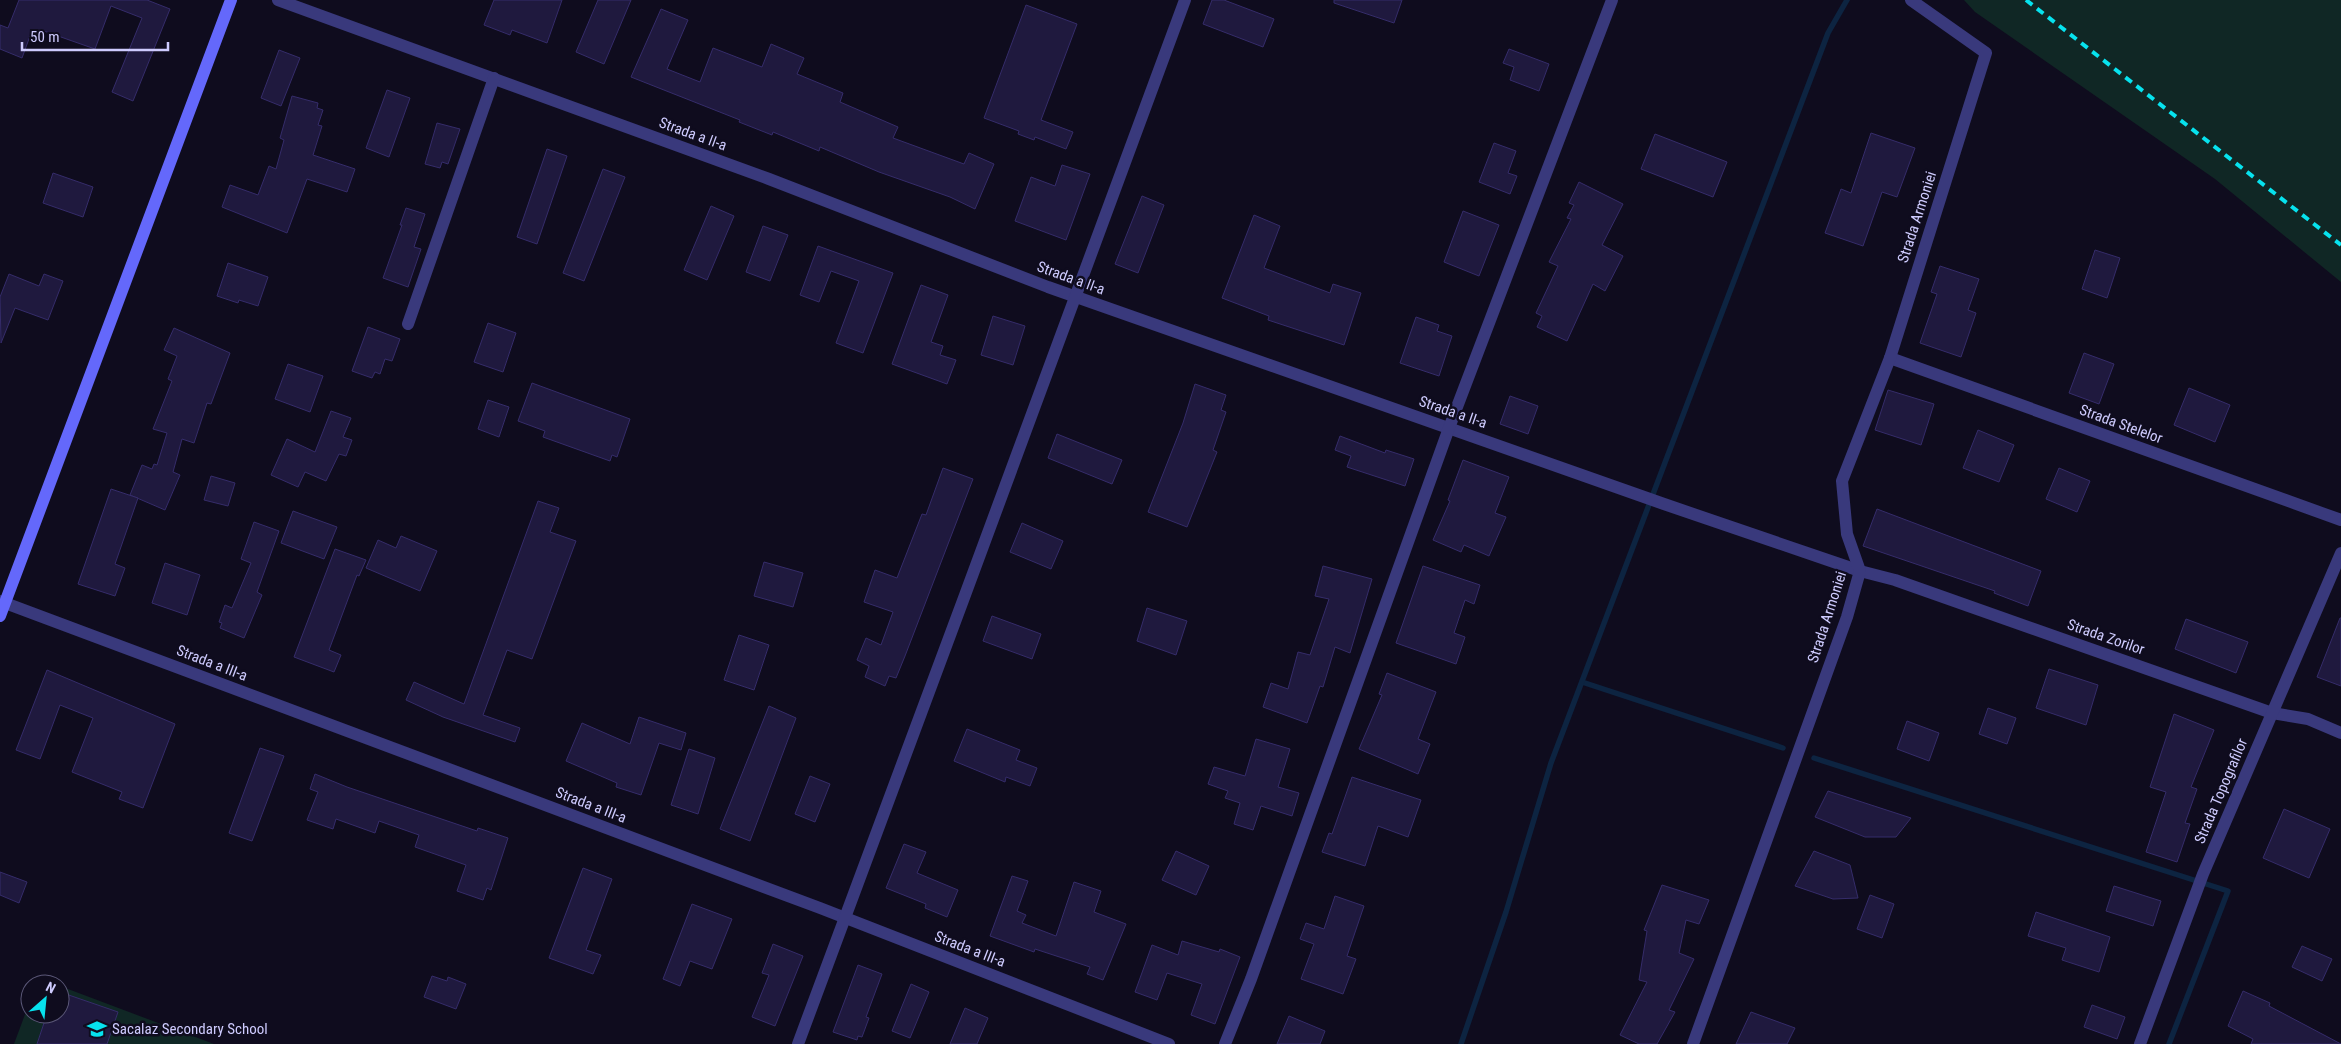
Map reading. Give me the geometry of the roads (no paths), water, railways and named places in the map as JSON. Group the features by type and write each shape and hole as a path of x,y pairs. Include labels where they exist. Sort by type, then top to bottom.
{"main road":[{"path":"0,616 3,602 231,0"}],"street":[{"name":"Strada a II-a","path":"278,0 769,179 1075,297 1860,571"},
{"path":"798,1044 1185,0"},
{"path":"1225,1044 1251,979 1449,428 1612,0"},
{"name":"Strada Armoniei","path":"1693,1044 1847,617 1860,571 1847,534 1842,481 1890,358 1986,52 1911,0"},
{"path":"408,324 494,78"},
{"name":"Strada Stelelor","path":"1890,358 2341,520"},
{"name":"Strada Topografilor","path":"2140,1044 2203,874 2341,553"},
{"name":"Strada Zorilor","path":"1860,571 1895,580 2272,713 2308,719 2341,734"},
{"name":"Strada a III-a","path":"3,602 846,918 1170,1044"}],"waterway":[{"path":"1461,1044 1506,912 1551,763 1828,33 1847,0"},
{"path":"1582,682 1783,748"},
{"path":"1814,758 2228,891 2169,1044"}],"railway":[{"path":"2026,0 2341,245"}],"place":[{"name":"Sacalaz Secondary School","path":"97,1029"}]}
